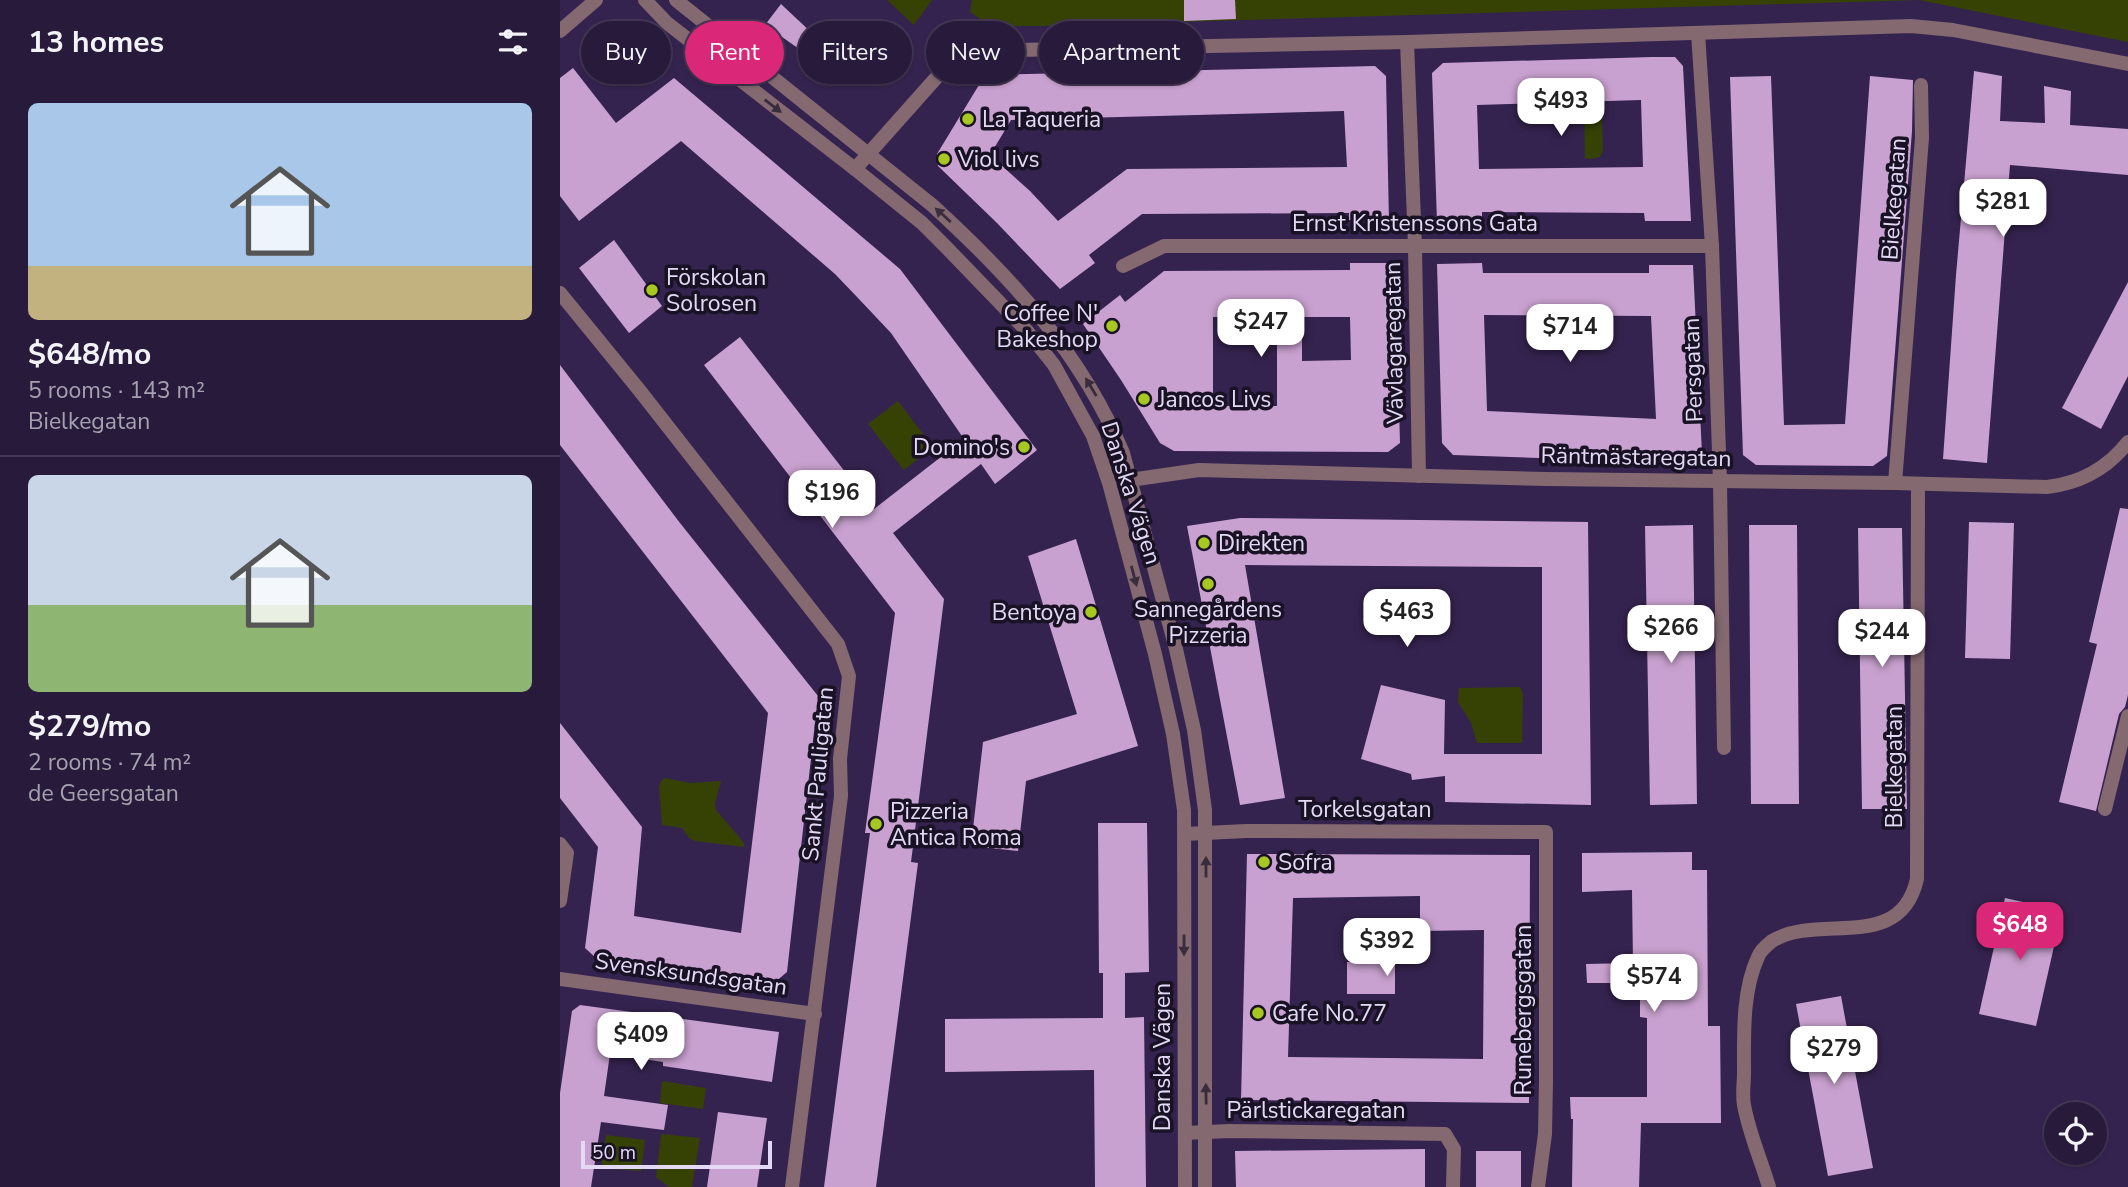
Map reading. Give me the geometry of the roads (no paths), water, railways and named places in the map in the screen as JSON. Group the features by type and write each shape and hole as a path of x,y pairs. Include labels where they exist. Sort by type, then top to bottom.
{"street":[{"path":"560,31 596,0"},
{"name":"Danska Vägen","path":"645,0 667,23 855,169 930,231 1009,312 1054,365 1093,436 1109,483 1155,654 1174,734 1184,810 1185,1187"},
{"name":"Danska Vägen","path":"676,0 932,205 961,232 998,270 1075,361 1098,400 1123,453 1176,649 1194,730 1205,810 1205,1187"},
{"path":"855,169 959,54 983,50 1407,42 1911,26 1953,30 2128,64"},
{"name":"Persgatan","path":"1698,33 1712,246 1720,482 1724,748"},
{"name":"Vävlagaregatan","path":"1407,42 1415,246 1419,476"},
{"name":"Bielkegatan","path":"1895,483 1922,138 1921,85"},
{"name":"Ernst Kristenssons Gata","path":"1123,266 1164,246 1712,246"},
{"name":"Sankt Pauligatan","path":"560,293 838,644 849,676 840,759 841,796 792,1187"},
{"name":"Räntmästaregatan","path":"1130,480 1199,470 2047,487 2088,477 2118,455 2128,442"},
{"name":"Bielkegatan","path":"1769,1187 1744,1104 1747,1005 1759,953 1771,942 1811,930 1863,926 1889,920 1904,907 1916,886 1918,484"},
{"path":"2105,809 2128,716"},
{"name":"Torkelsgatan","path":"1185,834 1246,831 1546,832"},
{"name":"Runebergsgatan","path":"1538,1187 1545,1134 1546,832"},
{"path":"560,844 567,853 560,901"},
{"name":"Svensksundsgatan","path":"560,979 815,1014"},
{"name":"Pärlstickaregatan","path":"1186,1133 1445,1134 1454,1149 1453,1187"}],"place":[{"name":"La Taqueria","path":"968,119"},
{"name":"Viol livs","path":"944,159"},
{"name":"Förskolan Solrosen","path":"652,290"},
{"name":"Coffee N' Bakeshop","path":"1112,326"},
{"name":"Jancos Livs","path":"1144,399"},
{"name":"Domino's","path":"1024,447"},
{"name":"Direkten","path":"1204,543"},
{"name":"Sannegårdens Pizzeria","path":"1208,584"},
{"name":"Bentoya","path":"1091,612"},
{"name":"Pizzeria Antica Roma","path":"876,824"},
{"name":"Sofra","path":"1264,862"},
{"name":"Cafe No.77","path":"1258,1013"}]}
